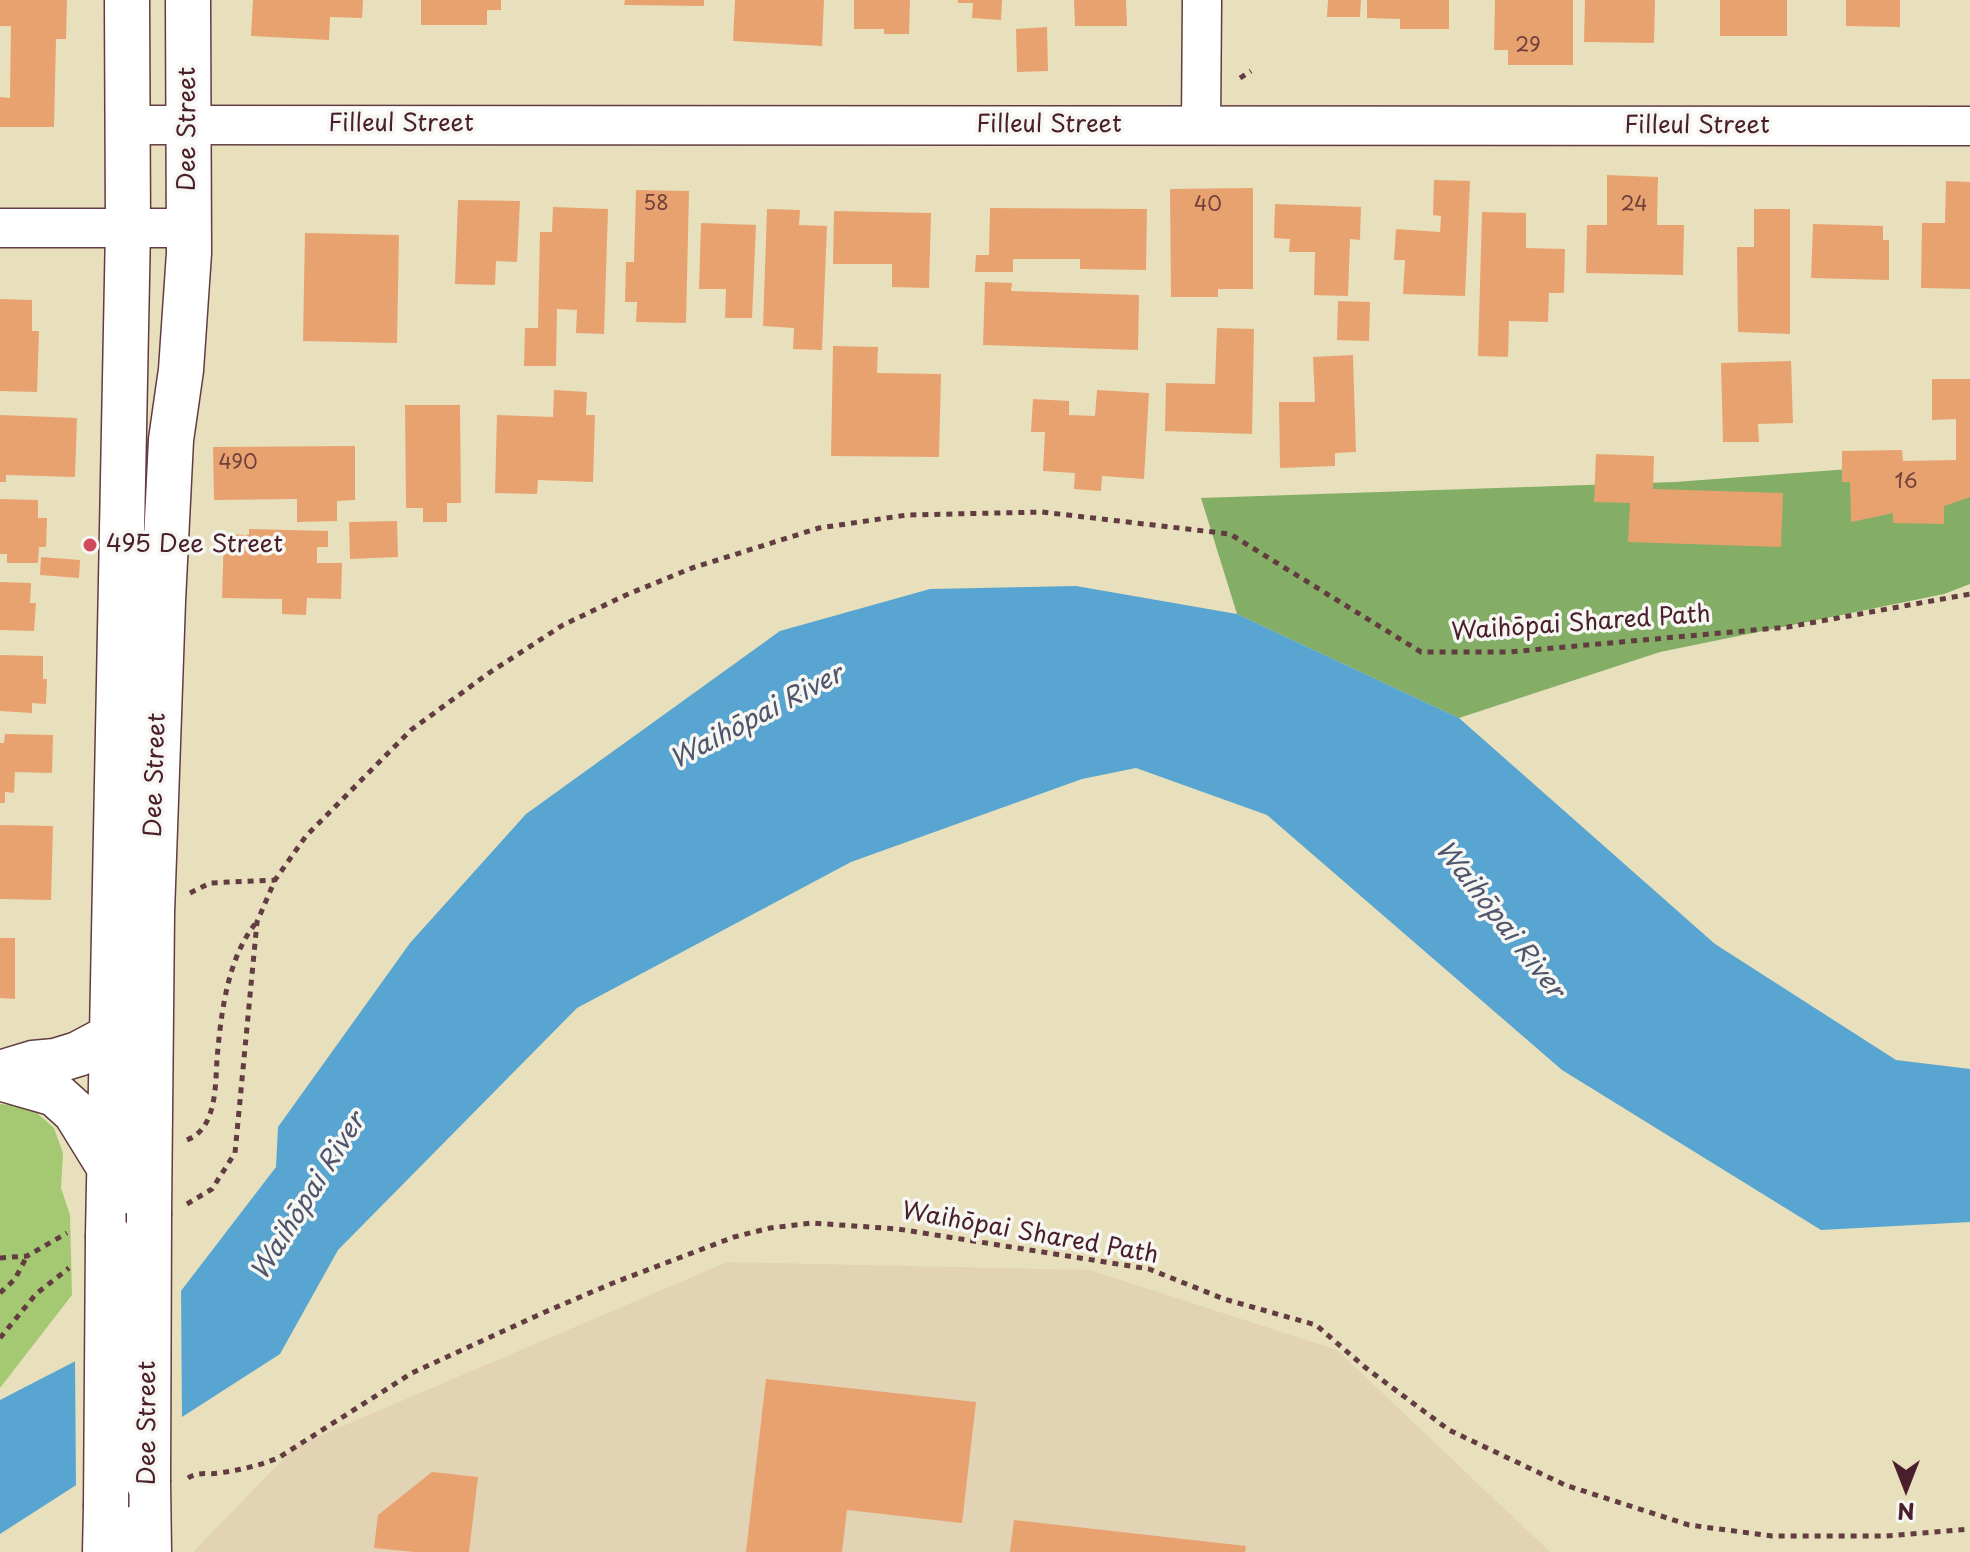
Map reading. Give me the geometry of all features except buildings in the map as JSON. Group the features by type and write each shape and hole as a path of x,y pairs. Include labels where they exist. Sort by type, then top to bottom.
{"main road":[{"name":"Dee Street","path":"105,1552 106,1507 92,1232 109,1167 128,228 127,0"},
{"name":"Dee Street","path":"149,1552 162,1484 149,1213 152,913 171,440 181,370 189,228 188,0"},
{"path":"0,1076 33,1063 78,1054 110,1037"},
{"path":"0,1076 55,1094 75,1112 109,1167"}],"street":[{"path":"1201,125 1202,0"},
{"name":"Filleul Street","path":"127,125 1970,126"},
{"path":"0,228 189,228"}],"path":[{"path":"1240,78 1251,71"},
{"name":"Waihōpai Shared Path","path":"152,913 210,883 275,880 306,836 411,730 489,673 563,625 692,568 819,528 907,515 1042,512 1230,534 1421,652 1509,652 1788,627 1970,594"},
{"path":"184,1142 204,1128 211,1111 220,1035 233,971 245,938 257,922"},
{"name":"Waihōpai Shared Path","path":"162,1484 196,1472 214,1474 255,1468 278,1458 412,1373 613,1283 734,1237 770,1228 812,1223 898,1229 1149,1269 1224,1299 1316,1325 1366,1368 1449,1430 1565,1485 1689,1525 1772,1536 1886,1536 1970,1529"},
{"path":"0,1258 27,1256 92,1232"},
{"path":"0,1293 15,1279 27,1256"}],"shaded area":[{"path":"727,1262 1090,1270 1337,1350 1550,1552 193,1552 296,1446"}],"green space":[{"path":"1970,460 1970,584 1944,594 1660,652 1459,718 1237,614 1201,498 1675,482"},
{"path":"0,1104 37,1113 54,1128 63,1153 61,1188 70,1215 72,1295 0,1388"}],"water":[{"name":"Waihōpai River","path":"1076,586 1237,614 1459,718 1715,944 1896,1060 1970,1069 1970,1222 1821,1230 1562,1070 1267,815 1136,768 1082,779 851,862 577,1008 338,1250 280,1354 0,1534 0,1400 161,1317 276,1167 278,1127 410,943 526,814 780,631 930,589"}],"pier":[{"path":"181,1284 182,1422 76,1490 75,1357 158,1314"}],"place":[{"name":"495 Dee Street","path":"90,545"}]}
